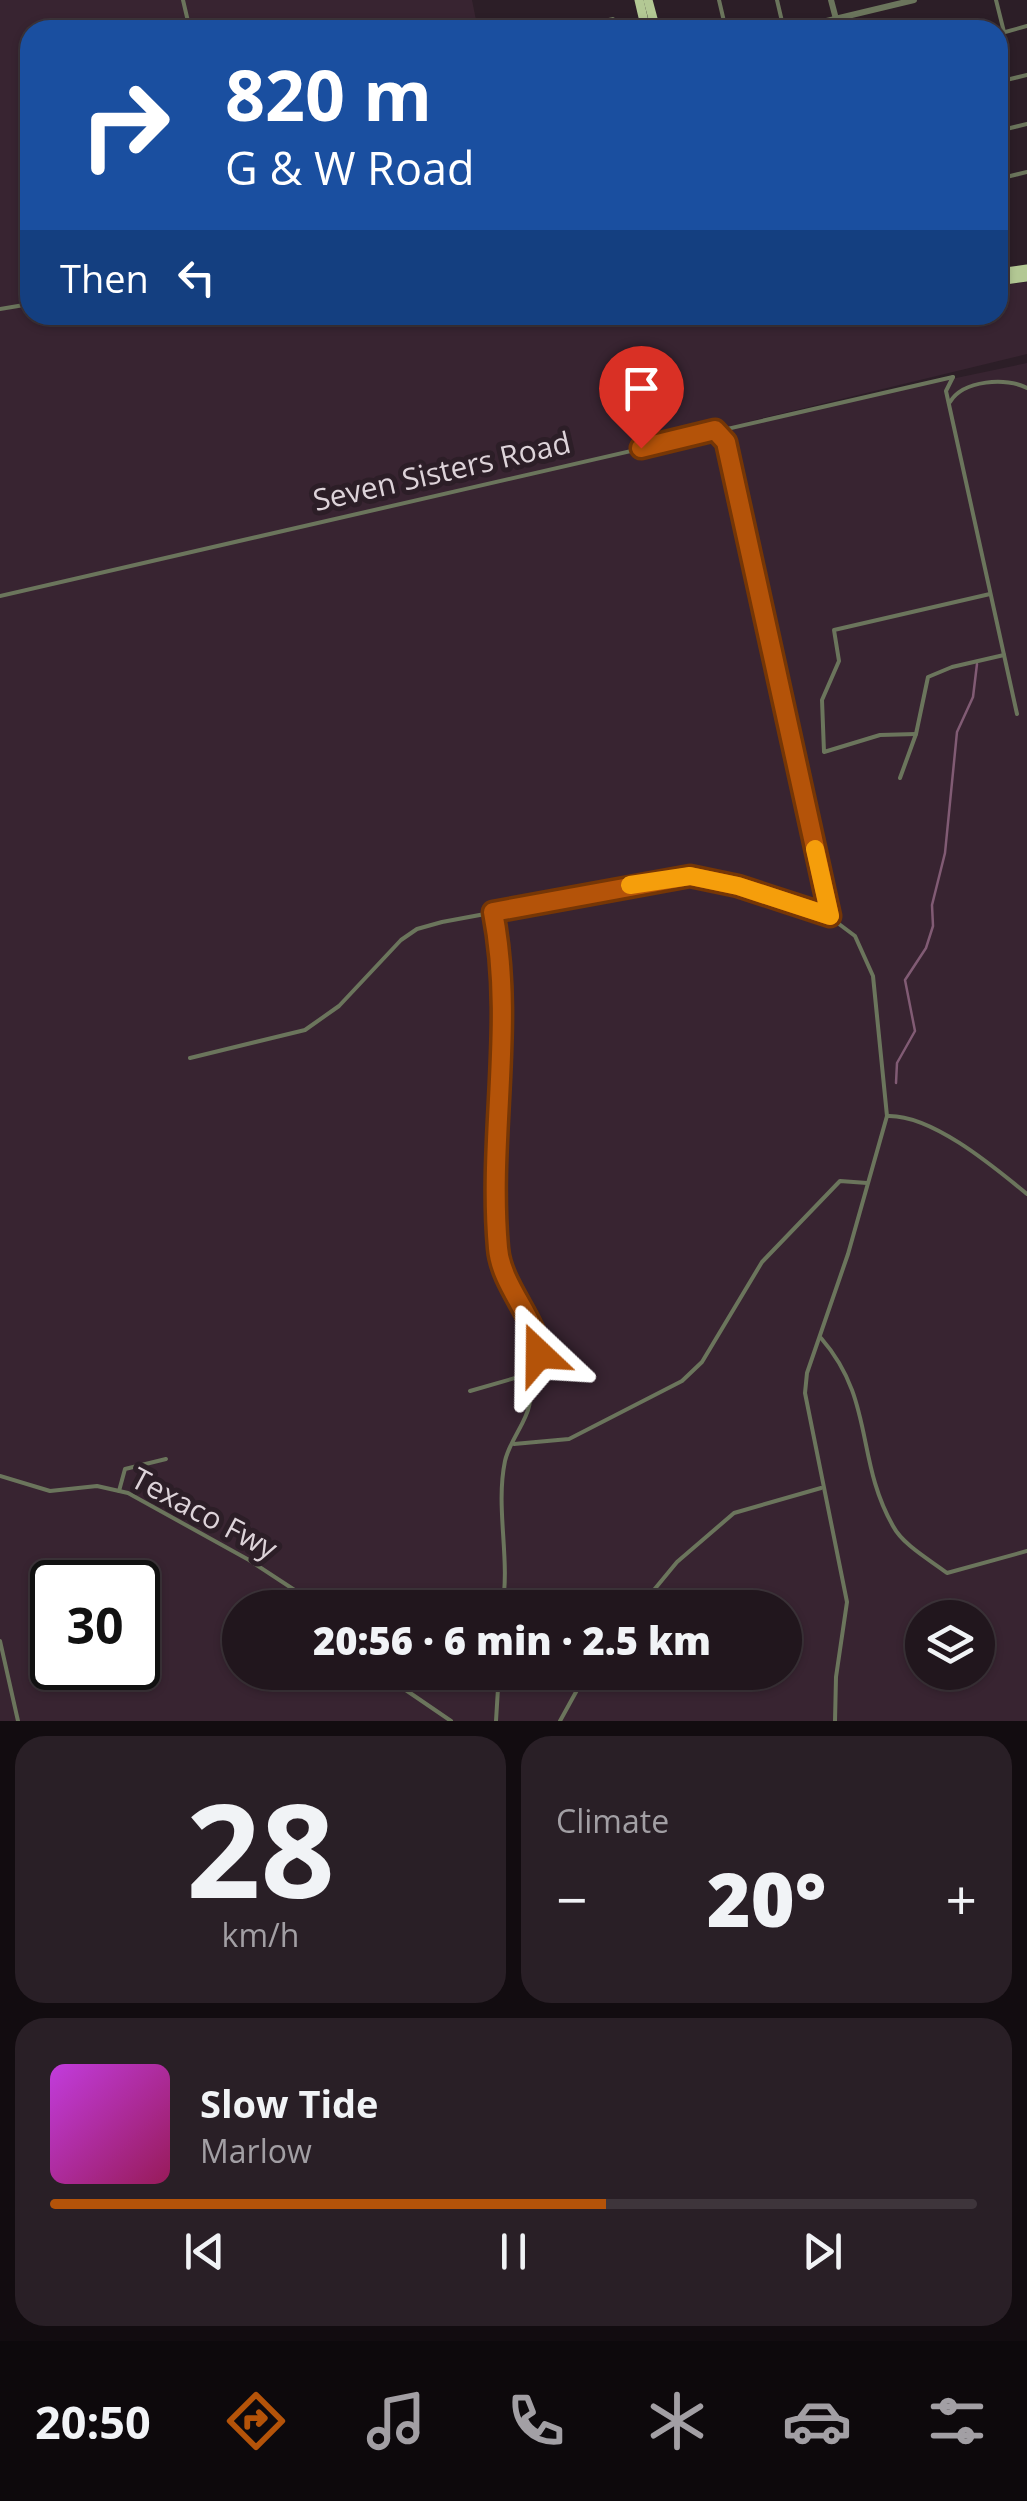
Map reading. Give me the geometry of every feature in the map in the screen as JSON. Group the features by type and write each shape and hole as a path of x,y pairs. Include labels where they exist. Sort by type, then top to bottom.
{"street":[{"path":"831,0 836,19"},
{"path":"832,20 914,0"},
{"path":"608,20 612,19"},
{"name":"Seven Sisters Road","path":"0,596 226,548 953,377 946,388 950,403"},
{"path":"1017,714 950,403 958,391 980,385 1010,381 1027,388"},
{"path":"715,430 729,450 830,916"},
{"path":"916,734 880,736 824,752 822,700 839,661 834,630 990,594"},
{"path":"900,778 916,734 928,677 952,666 1004,656"},
{"path":"190,1058 304,1030 338,1006 400,940 417,929 493,912 690,876 738,886 830,916 855,936 873,976 887,1116 805,1393 847,1602 836,1677 835,1721"},
{"path":"470,1391 522,1376 540,1351 504,1279 498,1248 492,1178 501,1122 504,984 493,912"},
{"path":"887,1116 902,1115 956,1141 1027,1194"},
{"path":"514,1444 569,1438 682,1382 702,1362 752,1274 822,1194 840,1181 867,1182"},
{"path":"820,1337 852,1381 863,1419 862,1441 894,1530 946,1572 1027,1551"},
{"path":"505,1590 501,1515 505,1462 532,1400 522,1376"},
{"path":"118,1491 125,1468 166,1459"},
{"name":"Texaco Fwy","path":"0,1476 50,1491 97,1486 118,1491 190,1526 293,1590"},
{"path":"653,1590 676,1562 734,1513 823,1487"},
{"path":"0,1641 18,1721"},
{"path":"406,1690 451,1721"},
{"path":"496,1721 498,1690"},
{"path":"560,1721 577,1690"}],"shaded area":[{"path":"0,0 472,0 476,20 20,20 20,325 1008,325 1008,285 1027,282 1027,354 746,422 1027,363 1027,1721 0,1721"}],"waterway":[{"path":"896,1083 897,1063 915,1031 905,980 926,948 933,926 932,905 945,853 957,732 973,697 977,664"}],"slow traffic":[{"path":"630,885 690,876 738,886 830,916 815,849"}],"route":[{"path":"539,1354 504,1279 498,1248 497,1201 492,1178 501,1122 504,984 493,912 690,876 738,886 830,916 726,442 715,430 641,448"}]}
